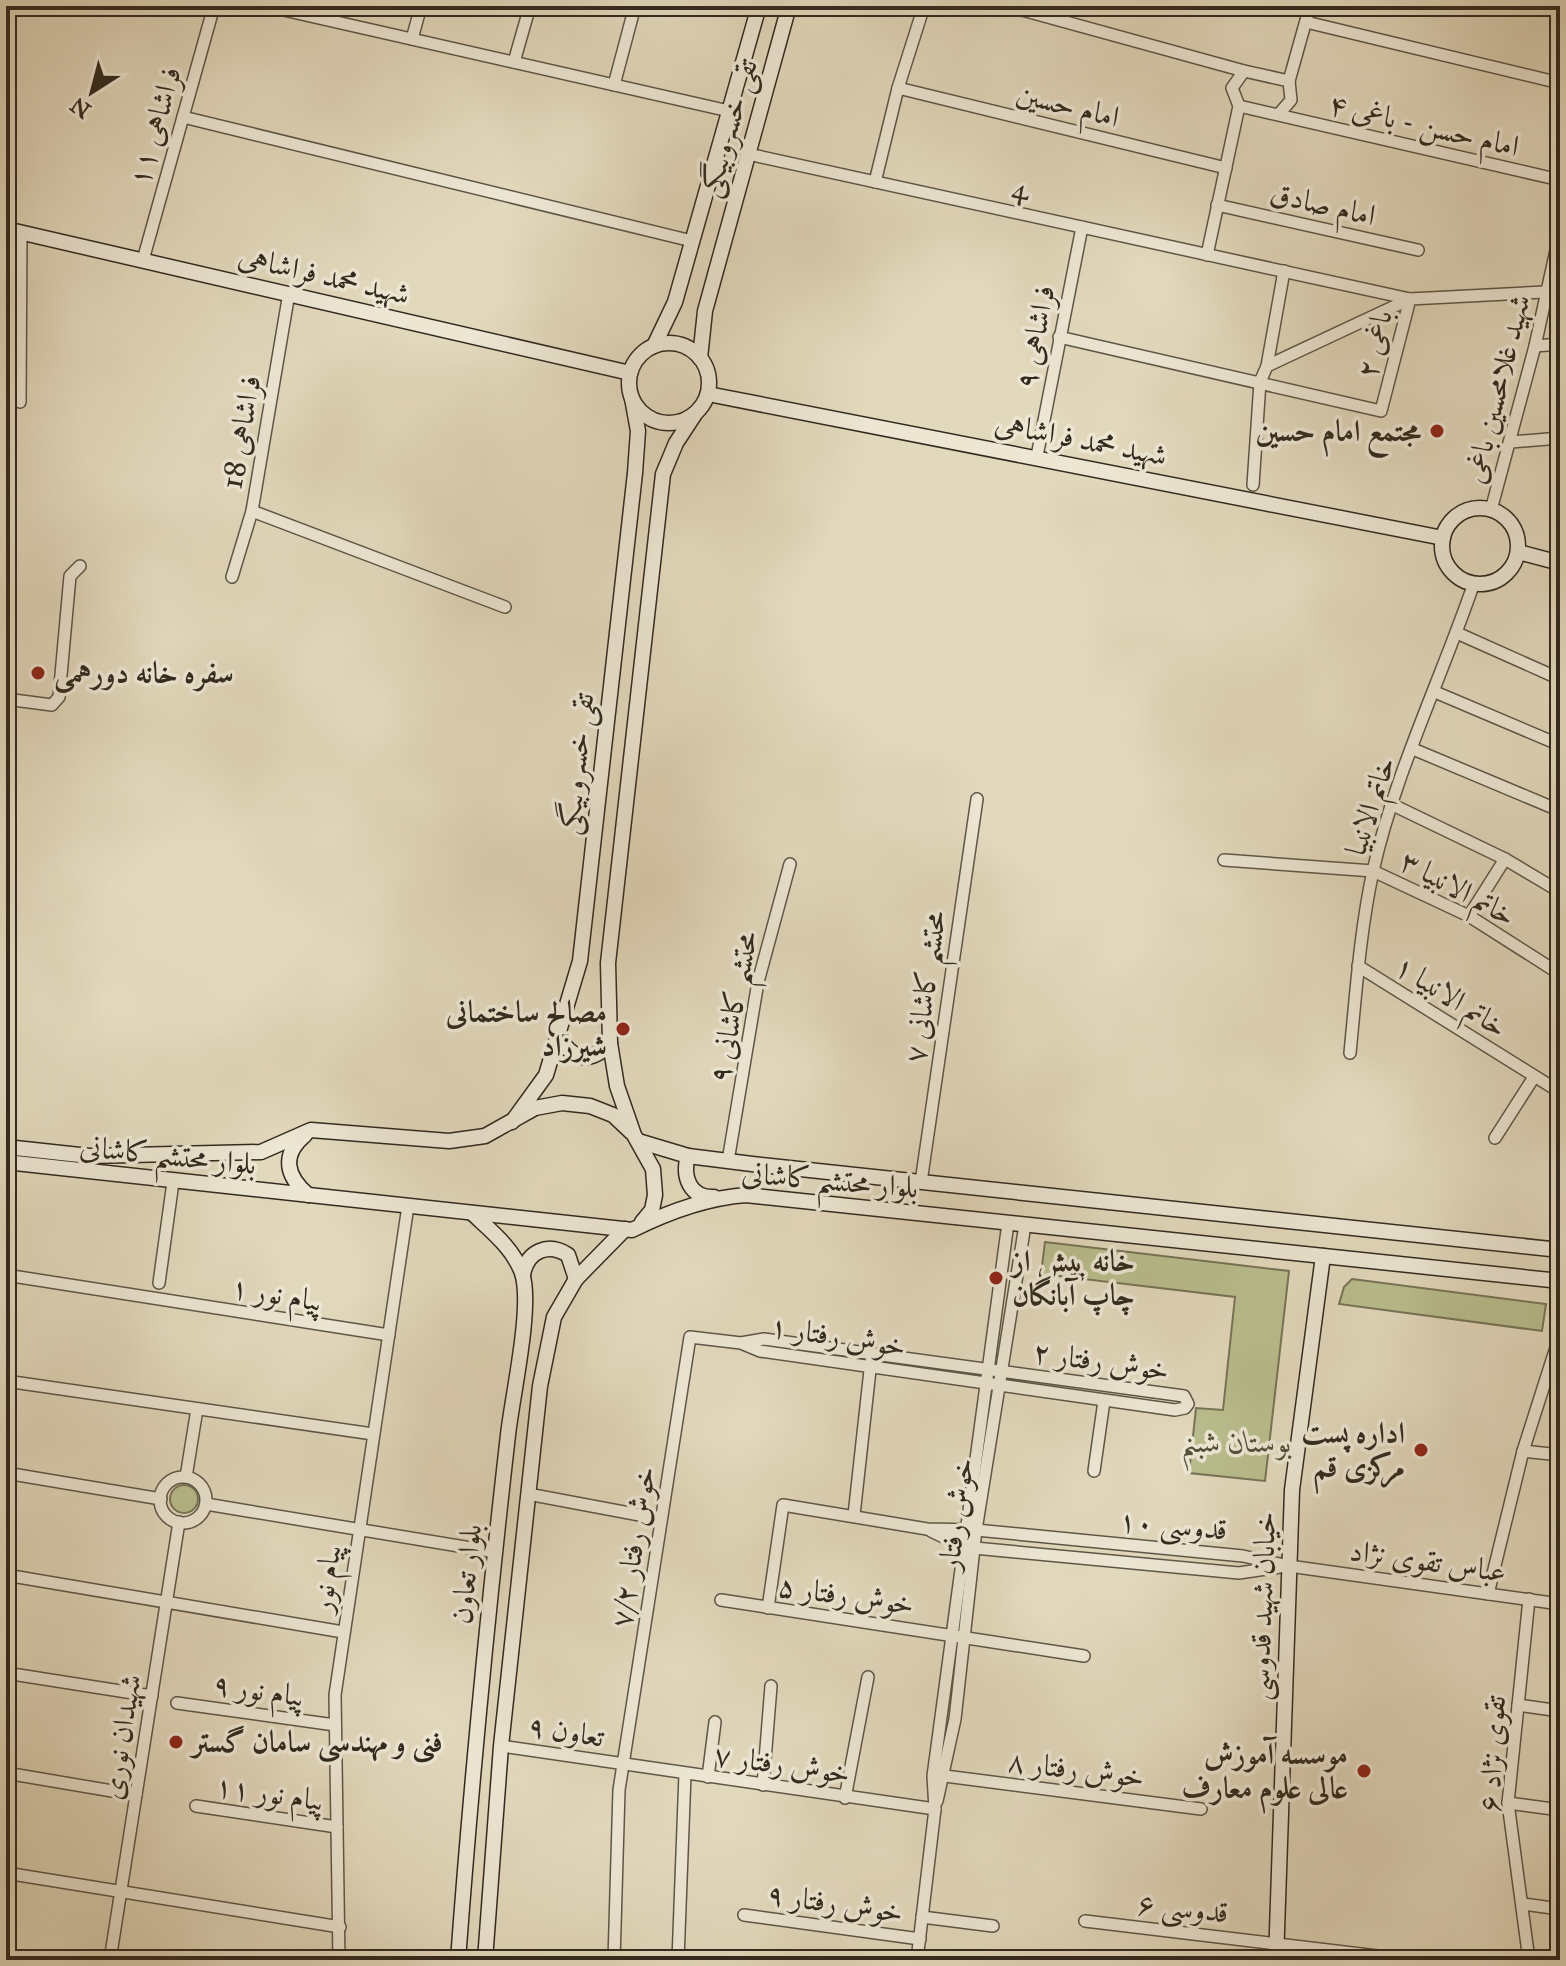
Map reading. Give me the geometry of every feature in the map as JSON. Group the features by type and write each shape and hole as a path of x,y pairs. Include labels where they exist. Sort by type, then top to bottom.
{"main road":[{"name":"تقی خسروبیگی","path":"654,346 675,302 759,6"},
{"name":"تقی خسروبیگی","path":"700,358 705,311 789,6"},
{"name":"شهید محمد فراشاهی","path":"14,230 630,373"},
{"path":"679,344 700,358 709,381 708,394 695,414 684,420 659,421 648,417 632,398 630,373 635,361 654,346 679,344"},
{"name":"شهید محمد فراشاهی","path":"708,394 1037,456 1443,538"},
{"name":"تقی خسروبیگی","path":"512,1122 546,1075 580,961 635,473 638,431 632,398"},
{"name":"تقی خسروبیگی","path":"629,1229 645,1220 655,1195 653,1169 636,1138 617,1086 610,1043 608,963 663,474 676,443 695,414"},
{"path":"1475,508 1491,510 1512,526 1518,552 1512,566 1502,577 1474,583 1460,578 1449,567 1442,553 1443,538 1449,523 1460,513 1475,508"},
{"path":"1518,552 1560,563"},
{"path":"559,1037 567,1052 582,1059 599,1056 610,1043"},
{"name":"بلوار محتشم کاشانی","path":"6,1147 89,1156 261,1152 311,1130 449,1141 485,1136 535,1108 562,1103 590,1106 613,1115 636,1138 688,1156 1560,1250"},
{"path":"308,1195 291,1178 288,1168 289,1155 295,1143 311,1130"},
{"path":"162,1152 149,1165 167,1181"},
{"path":"688,1156 684,1169 687,1182 695,1192 707,1198 720,1197"},
{"name":"بلوار محتشم کاشانی","path":"6,1162 629,1229 664,1214 720,1197 746,1195 1560,1281"},
{"path":"472,1213 507,1246 523,1275"},
{"name":"بلوار تعاون","path":"485,1960 501,1746 540,1386 554,1317 576,1279 629,1229"},
{"path":"523,1275 528,1258 543,1249 552,1248 568,1255 576,1271 576,1279"},
{"name":"خیابان شهید قدوسی","path":"1276,1960 1292,1490 1323,1256"},
{"name":"بلوار تعاون","path":"458,1960 474,1743 524,1315 523,1275"}],"street":[{"name":"فراشاهی ۱۱","path":"143,260 214,6"},
{"path":"266,6 318,11 412,39 729,111"},
{"path":"412,39 421,6"},
{"path":"514,62 530,6"},
{"path":"614,85 635,6"},
{"path":"875,182 898,88 924,6"},
{"path":"1008,6 1289,81"},
{"path":"1278,115 1291,100 1289,81 1310,6"},
{"path":"1306,22 1560,83"},
{"path":"1207,255 1239,106 1232,88 1244,71"},
{"name":"امام حسین","path":"898,88 1226,168"},
{"name":"امام حسن - باغی ۴","path":"1239,106 1560,180"},
{"path":"183,117 692,241"},
{"name":"4","path":"748,154 1410,299"},
{"name":"امام صادق","path":"1217,205 1418,250"},
{"name":"فراشاهی ۹","path":"1037,456 1082,227"},
{"path":"14,230 20,402"},
{"name":"شهید غلامحسین باغی","path":"1491,510 1535,346 1560,232"},
{"path":"1253,485 1260,382 1267,366 1284,271"},
{"name":"باغی ۲","path":"1260,382 1381,411 1410,299 1545,292"},
{"name":"فراشاهی 18","path":"232,577 252,511 289,293"},
{"path":"1267,366 1410,299"},
{"path":"1059,337 1260,382"},
{"path":"1535,346 1560,344"},
{"path":"1511,442 1560,438"},
{"path":"252,511 505,607"},
{"path":"6,699 52,705 59,697 70,576 80,566"},
{"name":"خاتم الانبیا","path":"1350,1053 1358,966 1373,871 1393,805 1474,583"},
{"path":"1457,633 1560,679"},
{"path":"1435,692 1560,745"},
{"path":"1413,749 1558,805"},
{"name":"محتشم کاشانی ۷","path":"921,1182 977,799"},
{"path":"1393,805 1505,859 1552,887"},
{"path":"1469,916 1505,859"},
{"path":"1224,860 1373,871"},
{"name":"محتشم کاشانی ۹","path":"728,1161 758,982 790,864"},
{"name":"خاتم الانبیا ۳","path":"1373,871 1469,916 1560,974"},
{"name":"خاتم الانبیا ۱","path":"1358,966 1560,1092"},
{"path":"1495,1138 1534,1077"},
{"path":"159,1283 167,1181"},
{"name":"پیام نور","path":"339,1960 335,1725 343,1632 408,1206"},
{"name":"خوش رفتار","path":"996,1371 1008,1223"},
{"name":"خوش رفتار","path":"917,1960 935,1809 945,1776 971,1530 996,1371 1025,1225"},
{"name":"پیام نور ۱","path":"6,1275 389,1335"},
{"path":"1488,1594 1523,1451 1560,1335"},
{"name":"خوش رفتار ۱","path":"690,1337 741,1343 764,1339 994,1384"},
{"name":"خوش رفتار ۷/۲","path":"614,1960 623,1764 690,1337"},
{"path":"854,1515 872,1360"},
{"name":"خوش رفتار ۱","path":"872,1360 996,1371"},
{"name":"خوش رفتار ۲","path":"994,1384 1175,1410 1188,1404 1184,1396 996,1371"},
{"path":"6,1381 373,1434"},
{"path":"1094,1471 1104,1401"},
{"path":"186,1477 197,1409"},
{"path":"1523,1451 1560,1455"},
{"path":"6,1473 161,1499"},
{"path":"186,1477 202,1487 206,1504 194,1520 179,1522 166,1515 161,1499 169,1482 186,1477"},
{"path":"528,1494 661,1519"},
{"path":"206,1504 495,1552"},
{"path":"768,1608 783,1505 927,1529 969,1548"},
{"name":"شهیدان نوری","path":"110,1960 179,1522"},
{"name":"قدوسی ۱۰","path":"927,1529 971,1530 1243,1556 1289,1566"},
{"name":"قدوسی ۱۰","path":"969,1548 1239,1573 1289,1566"},
{"name":"عباس تقوی نژاد","path":"1289,1566 1560,1604"},
{"path":"6,1575 343,1632"},
{"name":"تقوی نژاد ۶","path":"1529,1599 1508,1803 1529,1960"},
{"name":"خوش رفتار ۵","path":"721,1600 1084,1656"},
{"name":"خوش رفتار","path":"935,1809 933,1776 958,1636"},
{"path":"6,1673 152,1696"},
{"path":"845,1798 868,1677"},
{"path":"763,1785 771,1686"},
{"name":"پیام نور ۹","path":"177,1703 335,1725"},
{"path":"1518,1705 1560,1711"},
{"path":"708,1777 715,1722"},
{"name":"تعاون ۹","path":"501,1746 623,1764"},
{"name":"خوش رفتار ۷","path":"623,1764 935,1809"},
{"path":"6,1773 136,1795"},
{"path":"678,1960 685,1774"},
{"name":"خوش رفتار ۸","path":"945,1776 1201,1809"},
{"path":"1508,1803 1560,1810"},
{"name":"پیام نور ۱۱","path":"196,1806 337,1827"},
{"path":"6,1873 121,1889 340,1927"},
{"path":"1523,1904 1560,1909"},
{"name":"خوش رفتار ۹","path":"744,1915 920,1939"},
{"path":"922,1917 993,1926"},
{"name":"قدوسی ۶","path":"1085,1921 1411,1960"}],"green space":[{"name":"بوستان شبنم","path":"1045,1242 1289,1271 1265,1481 1189,1473 1196,1408 1223,1410 1235,1297 1041,1274"},
{"path":"1352,1279 1546,1304 1542,1331 1339,1304 1344,1287"},
{"path":"184,1485 194,1489 198,1499 194,1509 184,1513 174,1509 170,1499 174,1489"}],"place":[{"name":"مجتمع امام حسین","path":"1437,431"},
{"name":"سفره خانه دورهمی","path":"38,673"},
{"name":"مصالح ساختمانی شیرزاد","path":"623,1029"},
{"name":"خانه پیش از چاپ آبانگان","path":"996,1278"},
{"name":"اداره پست مرکزی قم","path":"1421,1450"},
{"name":"فنی و مهندسی سامان گستر","path":"176,1742"},
{"name":"موسسه آموزش عالی علوم معارف","path":"1364,1771"}]}
